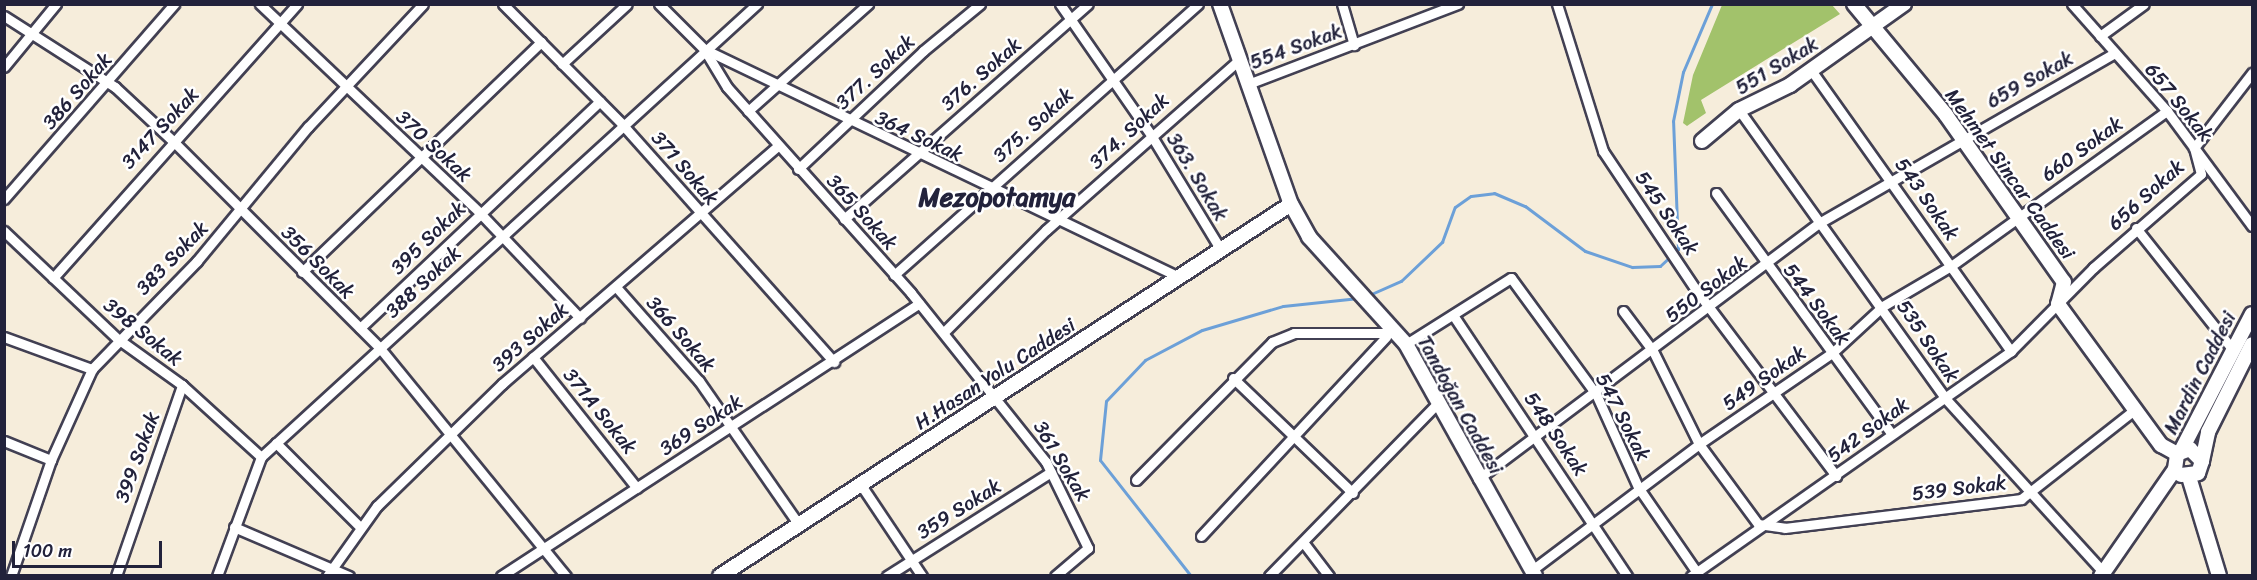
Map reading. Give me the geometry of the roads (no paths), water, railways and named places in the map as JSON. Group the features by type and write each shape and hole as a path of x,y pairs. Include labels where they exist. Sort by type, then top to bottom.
{"street":[{"path":"4,67 56,4"},
{"name":"386 Sokak","path":"4,199 109,84 174,4"},
{"name":"370 Sokak","path":"260,4 421,160 480,213 580,318"},
{"name":"3147 Sokak","path":"53,278 297,4"},
{"name":"383 Sokak","path":"11,576 51,460 92,369 242,210 423,4"},
{"name":"371 Sokak","path":"503,4 622,124 834,362"},
{"path":"562,64 627,4"},
{"name":"364 Sokak","path":"659,4 704,49 848,123 990,189 1060,218 1179,278"},
{"name":"388 Sokak","path":"217,576 261,458 622,124 757,4"},
{"path":"748,111 868,4"},
{"name":"377. Sokak","path":"798,169 980,4"},
{"name":"363. Sokak","path":"1060,4 1151,135 1221,250"},
{"name":"376. Sokak","path":"844,219 1088,4"},
{"name":"375. Sokak","path":"894,275 1198,4"},
{"name":"Tandoğan Caddesi","path":"1220,4 1291,204 1309,237 1361,294 1391,335 1406,344 1436,405 1533,573"},
{"path":"1342,4 1354,45"},
{"name":"554 Sokak","path":"1248,84 1458,4"},
{"name":"545 Sokak","path":"1557,4 1603,151 1696,290 1712,307 1773,396 1836,476"},
{"name":"Mehmet Sincar Caddesi","path":"1854,4 1962,138 2064,282 2058,304"},
{"name":"551 Sokak","path":"1702,141 1739,110 1811,70 1904,4"},
{"name":"657 Sokak","path":"2072,4 2167,111 2253,226"},
{"path":"2100,36 2144,4"},
{"name":"356 Sokak","path":"4,16 33,32 109,84 173,141 379,347 566,576"},
{"path":"302,272 421,160 541,42"},
{"name":"365 Sokak","path":"704,49 748,111 919,303 998,396"},
{"name":"659 Sokak","path":"1962,138 2115,53"},
{"name":"374. Sokak","path":"944,332 1060,218 1151,135 1239,60"},
{"name":"543 Sokak","path":"1811,70 1890,177 2011,351"},
{"name":"656 Sokak","path":"2058,304 2136,228 2201,174 2194,148 2253,73"},
{"name":"395 Sokak","path":"360,328 600,101"},
{"name":"535 Sokak","path":"1739,110 1819,223 1883,306 1945,398 2034,492 2105,574"},
{"name":"660 Sokak","path":"2018,217 2167,111"},
{"name":"550 Sokak","path":"1478,478 1596,394 1767,266 1819,223 1890,177 1962,138"},
{"name":"393 Sokak","path":"327,576 331,566 360,527 450,435 534,357 778,146"},
{"name":"544 Sokak","path":"1716,193 1767,266 1892,434"},
{"name":"H.Hasan Yolu Caddesi","path":"720,576 1291,204"},
{"name":"549 Sokak","path":"1533,573 1596,526 1638,488 1832,353 1883,306 1951,266 2018,217"},
{"path":"2136,228 2233,350"},
{"name":"398 Sokak","path":"4,231 118,339 182,386 261,458"},
{"name":"547 Sokak","path":"1453,315 1511,278 1516,283 1596,394 1638,488 1693,573"},
{"name":"366 Sokak","path":"616,287 732,426 799,525"},
{"name":"369 Sokak","path":"501,576 834,362 919,303"},
{"path":"2058,304 2161,445 2179,452 2175,469 2105,574"},
{"name":"542 Sokak","path":"1693,573 1758,524 1836,476 2011,351 2058,304"},
{"path":"1623,311 1653,351 1699,444 1758,524"},
{"name":"Mardin Caddesi","path":"2179,452 2253,314"},
{"path":"1406,344 1453,315"},
{"name":"548 Sokak","path":"1453,315 1538,437 1627,576"},
{"path":"1136,480 1233,378 1272,342 1294,333 1391,335"},
{"path":"1201,537 1391,335"},
{"path":"4,337 92,369"},
{"name":"Mardin Caddesi","path":"2189,477 2198,473 2208,432 2253,344"},
{"name":"371A Sokak","path":"534,357 637,488"},
{"path":"1233,378 1353,493"},
{"name":"399 Sokak","path":"116,576 182,386"},
{"name":"361 Sokak","path":"998,396 1051,472 1088,548 1055,576"},
{"path":"1269,576 1353,493 1436,405"},
{"name":"539 Sokak","path":"1758,524 1785,528 2021,499 2034,492 2134,410"},
{"path":"4,441 51,460"},
{"path":"276,443 360,527"},
{"name":"Mardin Caddesi","path":"2179,452 2194,451 2202,460"},
{"path":"2175,469 2189,477 2219,576"},
{"name":"359 Sokak","path":"887,576 1051,472"},
{"path":"861,485 922,576"},
{"path":"234,527 331,566 350,576"},
{"path":"1303,542 1329,576"}],"waterway":[{"path":"1369,295 1401,281 1442,242 1455,207 1471,196 1494,193 1525,206 1585,251 1632,267 1660,266 1678,249 1673,121 1683,72 1712,4"},
{"path":"1191,576 1100,460 1106,401 1145,360 1202,330 1283,306 1359,298"}],"district":[{"name":"Mezopotamya","path":"997,198"}]}
